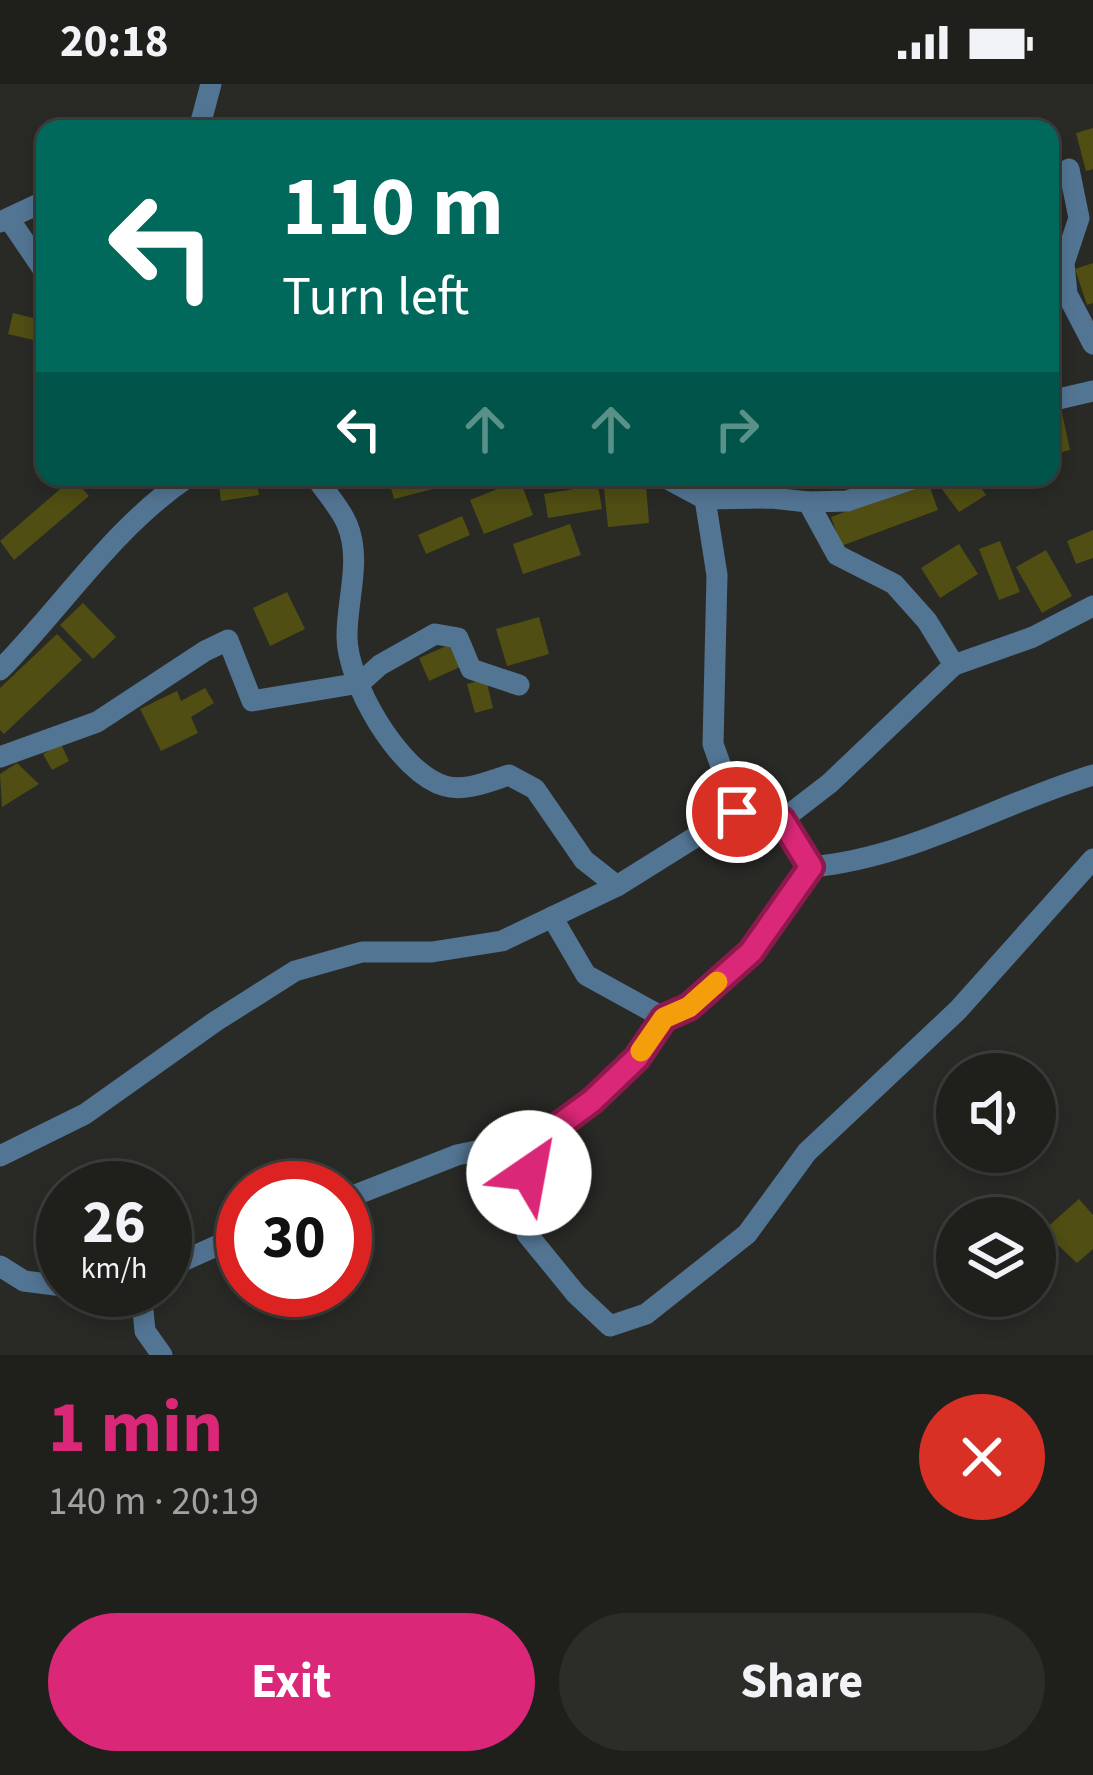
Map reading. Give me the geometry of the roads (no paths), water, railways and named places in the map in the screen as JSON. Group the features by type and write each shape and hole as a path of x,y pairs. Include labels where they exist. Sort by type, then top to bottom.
{"street":[{"path":"202,120 211,84"},
{"path":"1069,169 1078,218 1064,263 1067,294 1093,344"},
{"path":"36,205 5,220 36,260"},
{"path":"1059,399 1093,391"},
{"path":"0,670 45,625 115,538 177,486"},
{"path":"322,486 347,524 354,566 346,640 369,708 396,750 446,787 474,786 509,776 535,789 584,860 617,886"},
{"path":"680,486 705,500 808,502 847,501 891,486"},
{"path":"705,500 717,575 713,744 737,812"},
{"path":"808,502 837,555 894,584 926,621 954,665"},
{"path":"0,1156 85,1114 296,971 362,952 432,952 502,940 617,886 737,812 782,820 830,783 954,665 1033,638 1093,606"},
{"path":"0,757 97,722 228,640 252,700 360,683 380,664 435,634 458,638 471,669 519,685"},
{"path":"372,1188 457,1155 543,1137 592,1101 637,1058 664,1018 689,1007 751,952 811,867 878,856 966,825 1026,796 1093,775"},
{"path":"782,820 811,867"},
{"path":"543,1137 529,1173 533,1202 527,1234 576,1294 610,1326 646,1315 747,1234 807,1152 958,1010 1093,859"},
{"path":"552,917 586,975 664,1018"},
{"path":"0,1266 24,1281 36,1283"},
{"path":"144,1317 145,1330 162,1355"}]}
